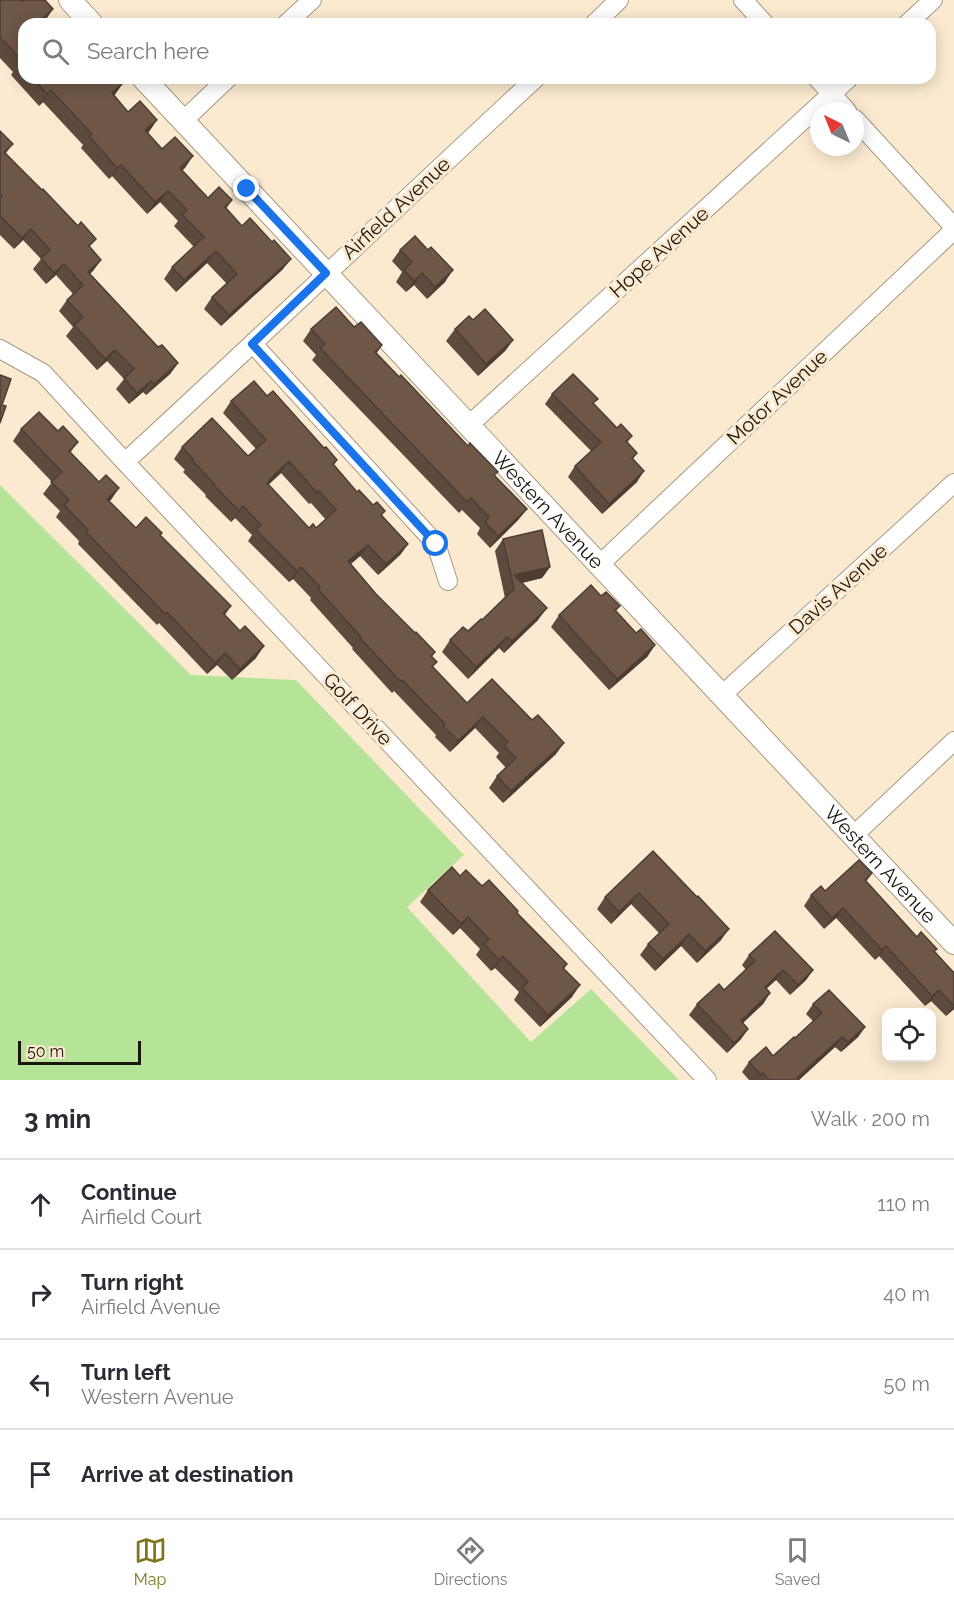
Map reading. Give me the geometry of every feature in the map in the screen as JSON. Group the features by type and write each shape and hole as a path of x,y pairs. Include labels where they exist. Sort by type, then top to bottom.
{"street":[{"path":"70,0 86,18"},
{"path":"292,18 312,0"},
{"path":"600,18 620,0"},
{"path":"742,0 759,18"},
{"path":"914,18 933,0"},
{"name":"Western Avenue","path":"149,84 954,943"},
{"path":"183,121 222,84"},
{"name":"Airfield Avenue","path":"125,462 530,84"},
{"path":"823,84 839,102"},
{"name":"Hope Avenue","path":"468,426 843,84"},
{"path":"864,129 954,228"},
{"name":"Motor Avenue","path":"599,565 954,228"},
{"path":"252,344 436,544 448,581"},
{"name":"Golf Drive","path":"0,349 43,373 706,1080"},
{"name":"Davis Avenue","path":"722,695 954,483"},
{"path":"854,836 954,741"}],"green space":[{"path":"0,485 191,675 296,680 464,855 407,907 531,1042 591,989 679,1080 0,1080"}],"building":[{"path":"0,0 45,0 53,9 43,18 18,18 18,57 0,37"},
{"path":"38,84 122,84 112,93 128,112 140,101 157,120 145,130 162,149 175,137 193,156 180,168 208,198 219,187 232,200 225,207 242,226 250,218 291,259 229,315 212,297 237,274 216,251 184,280 172,267 204,237 182,215 187,210 168,191 155,202 121,165 117,168 89,136 92,134 51,90 47,94"},
{"path":"0,131 13,144 4,152 78,226 81,222 96,239 89,246 101,260 88,272 158,347 162,345 178,363 154,384 151,381 137,393 124,378 134,369 115,350 105,359 74,325 83,317 67,300 83,285 64,264 54,273 41,258 50,250 31,229 22,238 0,216 2,196 0,194"},
{"path":"415,236 428,250 431,247 453,270 435,287 422,273 414,281 404,270 412,262 400,250"},
{"path":"336,307 354,327 361,322 382,345 375,352 399,377 401,375 468,446 470,443 498,472 494,475 527,509 498,536 485,522 489,517 471,498 467,502 320,348 325,344 311,329"},
{"path":"485,309 513,340 486,364 455,329 469,316 473,320"},
{"path":"573,374 598,399 593,403 617,428 621,424 632,436 626,441 637,453 632,458 644,471 609,504 575,466 601,442 552,394"},
{"path":"0,375 11,379 2,405 6,406 0,423"},
{"path":"254,381 267,396 273,391 337,460 333,464 357,492 359,490 373,505 377,502 385,511 381,515 408,544 386,564 368,545 348,561 376,594 435,652 431,656 437,662 432,666 467,703 492,679 532,720 538,715 564,743 511,791 497,776 516,758 504,746 508,742 483,717 458,741 443,726 445,724 360,638 318,589 320,587 301,567 297,571 256,530 261,525 243,506 239,511 182,447 212,418 248,456 266,440 231,401","holes":["289,461 317,493 319,491 336,510 316,528 313,524 309,528 267,483"]},
{"path":"39,412 58,431 63,426 78,442 69,451 99,482 106,475 119,488 107,499 136,528 146,517 162,533 160,535 231,606 223,613 240,631 245,626 264,646 240,669 225,653 215,663 86,532 88,530 64,505 69,500 51,482 62,472 21,429"},
{"path":"542,530 550,567 514,575 547,608 512,641 507,637 476,667 450,640 463,627 468,631 482,620 514,589 503,539"},
{"path":"591,585 601,596 606,592 620,606 615,610 636,633 641,629 655,645 617,679 559,615"},
{"path":"653,851 729,929 705,951 689,934 663,959 648,944 669,924 639,893 619,912 605,897"},
{"path":"859,860 872,873 865,880 917,937 921,932 937,949 934,951 954,973 954,1006 939,990 932,996 886,946 882,950 843,908 832,918 811,895 821,886 825,891"},
{"path":"452,867 460,876 466,870 482,886 489,880 518,911 517,913 567,964 563,968 580,985 548,1015 522,988 528,982 503,956 499,960 484,944 489,939 468,917 461,924 428,890"},
{"path":"775,931 813,970 798,985 783,970 765,987 770,993 741,1021 748,1029 734,1043 697,1004 719,984 724,990 755,961 749,955"},
{"path":"829,990 865,1027 848,1042 842,1037 797,1078 798,1080 769,1080 763,1073 761,1075 749,1062 766,1047 773,1056 795,1038 822,1013 813,1004"}],"route":[{"path":"247,189 326,273 252,344 436,544"}]}
